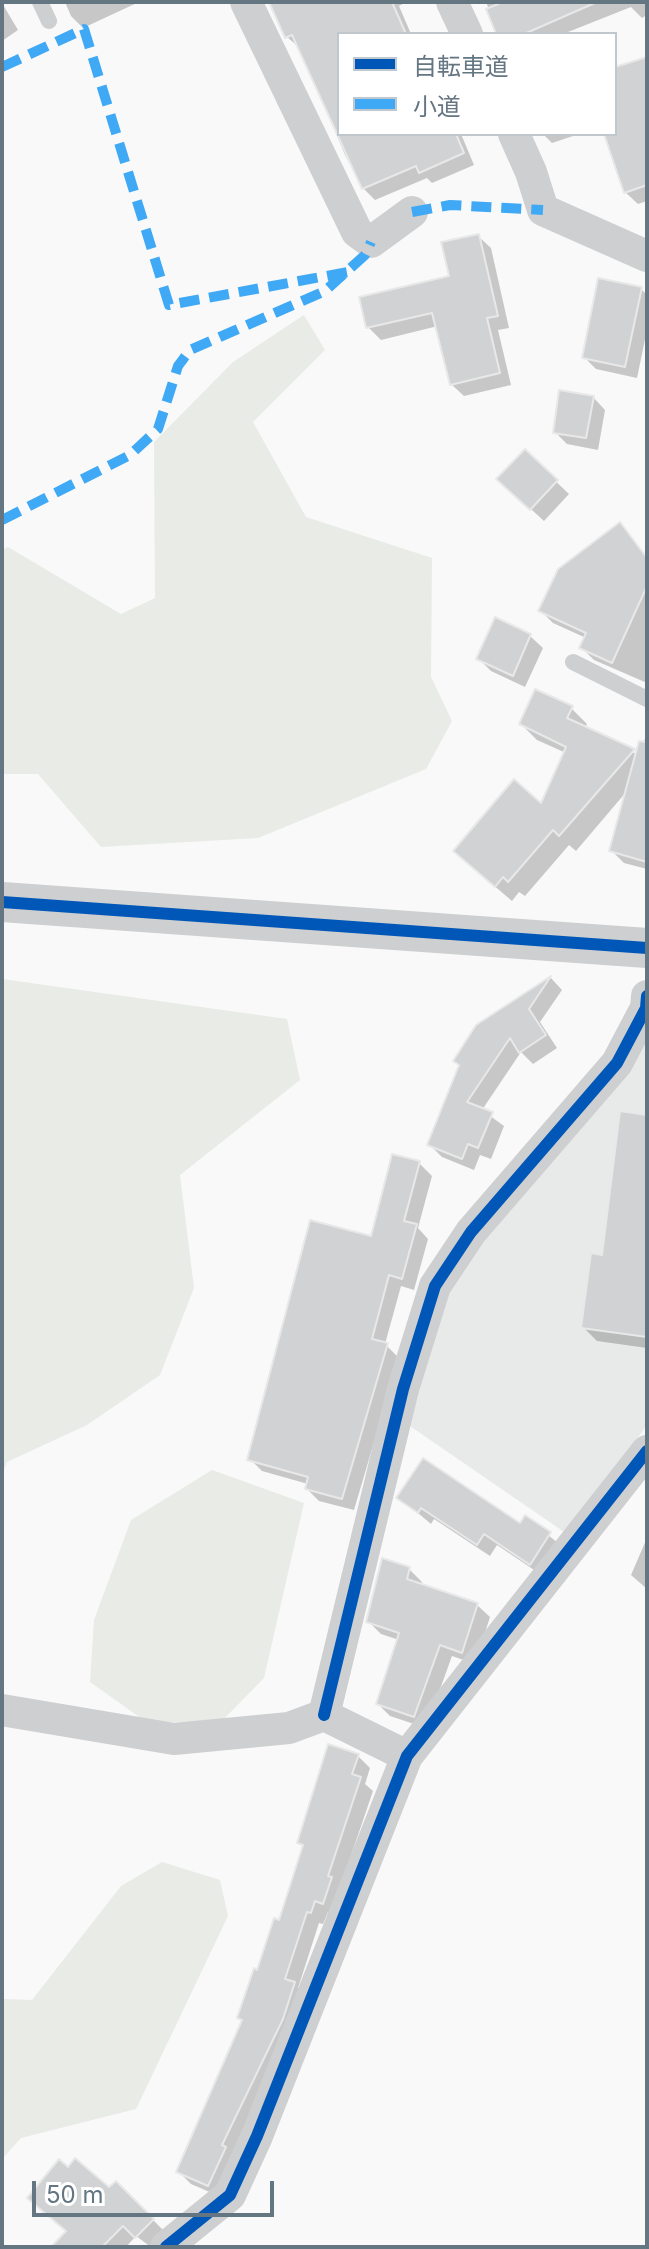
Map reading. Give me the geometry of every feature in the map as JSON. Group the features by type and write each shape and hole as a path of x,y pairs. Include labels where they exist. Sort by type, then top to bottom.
{"street":[{"path":"246,2 357,232 371,242 412,212"},
{"path":"452,2 466,32"},
{"path":"515,136 543,210 647,256"},
{"path":"2,902 647,948"},
{"path":"324,1715 403,1389 435,1286 471,1232 617,1063 646,1008 647,996"},
{"path":"166,2247 230,2195 257,2136 407,1756 647,1451"},
{"path":"2,1710 174,1739 289,1728 324,1715 407,1756"}],"lane":[{"path":"40,2 49,21"},
{"path":"573,662 647,699"}],"shaded area":[{"path":"304,315 325,350 253,422 306,517 432,558 431,677 452,721 426,769 258,838 101,847 38,774 2,774 2,550 8,547 121,614 155,598 154,442 233,362"},
{"path":"2,979 287,1019 300,1080 180,1175 194,1288 160,1375 87,1425 7,1462 2,1474"},
{"path":"647,1027 647,1425 567,1534 407,1424 450,1279"},
{"path":"212,1470 304,1503 264,1678 219,1724 145,1721 90,1682 94,1620 131,1520"},
{"path":"162,1862 220,1880 228,1916 136,2109 21,2138 2,2159 2,1999 32,2000 121,1886"}],"building":[{"path":"269,2 392,2 405,32 337,32 337,134 292,35 285,38"},
{"path":"503,2 597,2 529,32 495,32 486,9"},
{"path":"647,57 647,185 624,193 605,136 617,136 617,66"},
{"path":"338,136 457,136 464,153 419,173 416,166 362,189"},
{"path":"479,234 498,316 487,318 500,373 450,385 432,313 366,328 359,297 449,276 441,242"},
{"path":"598,278 642,287 625,367 582,358"},
{"path":"559,390 594,396 586,438 553,433"},
{"path":"525,449 558,480 530,510 496,479"},
{"path":"620,522 647,558 647,586 612,663 579,648 586,633 538,611 558,569"},
{"path":"495,617 531,634 513,676 476,659"},
{"path":"535,689 573,706 567,718 635,749 559,836 553,830 508,882 503,877 495,887 453,851 514,779 541,803 566,747 519,724"},
{"path":"639,741 647,742 647,862 609,851"},
{"path":"551,976 529,1009 546,1035 519,1053 510,1038 467,1102 493,1112 478,1148 468,1144 462,1159 427,1145 459,1065 453,1061 476,1025"},
{"path":"620,1111 647,1115 647,1337 581,1328 591,1253 602,1255"},
{"path":"392,1154 420,1161 404,1221 417,1224 402,1279 389,1275 372,1339 388,1343 342,1499 305,1489 308,1477 247,1460 310,1220 371,1236"},
{"path":"423,1458 520,1523 525,1515 551,1532 530,1565 484,1534 477,1545 421,1508 418,1513 396,1498"},
{"path":"382,1558 410,1567 407,1579 478,1603 462,1653 440,1645 414,1717 376,1704 399,1633 366,1622"},
{"path":"328,1744 359,1754 352,1774 361,1777 328,1876 332,1877 323,1904 315,1901 311,1913 307,1912 285,1979 295,1982 283,2019 222,2145 226,2147 208,2186 176,2172 242,2020 237,2018 274,1918 279,1920 303,1845 297,1843"},
{"path":"75,2158 109,2187 116,2181 154,2219 135,2238 123,2226 102,2247 51,2247 66,2231 27,2198 59,2159 68,2167"}],"marked path":[{"path":"2,67 84,29 169,305 348,272"},
{"path":"412,212 450,205 543,210"},
{"path":"2,520 130,455 158,429 178,366 190,350 325,291 365,255 371,242"}],"cycle path":[{"path":"2,902 647,948"},
{"path":"324,1715 403,1389 435,1286 471,1232 617,1063 646,1008 647,996"},
{"path":"166,2247 230,2195 257,2136 407,1756 647,1451"}]}
